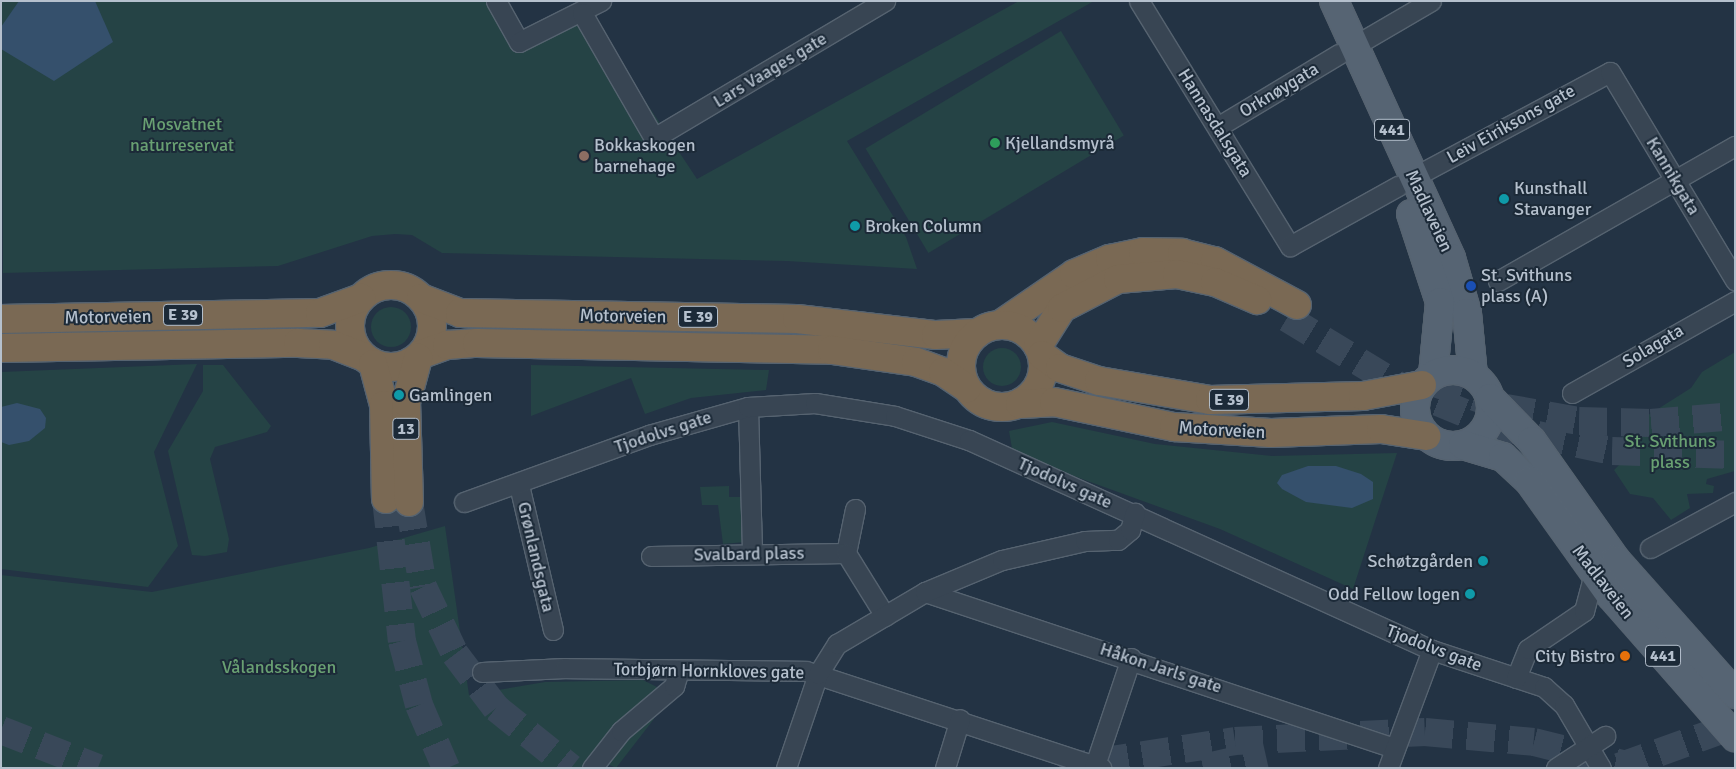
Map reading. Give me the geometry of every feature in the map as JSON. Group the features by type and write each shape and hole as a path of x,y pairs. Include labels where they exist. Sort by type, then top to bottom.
{"highway":[{"path":"967,388 961,359 989,329 1074,274 1110,259 1143,252 1182,253 1214,261 1292,312 1214,282 1176,274 1138,274 1102,284 1075,298 1053,317 1040,350 1038,387 1020,404"},
{"name":"E 39","path":"361,298 391,285 421,298"},
{"name":"Motorveien","path":"1,320 320,313 361,298"},
{"path":"361,298 350,327 368,360"},
{"name":"Motorveien","path":"421,298 460,313 815,319 936,335 989,329"},
{"path":"420,356 432,326 421,298"},
{"name":"E 39","path":"989,329 1022,330 1040,350"},
{"name":"Motorveien","path":"1,348 314,343 368,360"},
{"name":"Motorveien","path":"420,356 447,345 477,343 832,350 916,362 943,372 967,388"},
{"name":"Motorveien","path":"1040,350 1075,374 1107,383 1210,400 1363,396 1428,380"},
{"name":"E 39","path":"368,360 392,368 420,356"},
{"name":"13","path":"368,360 384,405 398,500 406,402 420,356"},
{"name":"E 39","path":"967,388 990,406 1020,404"},
{"name":"Motorveien","path":"1020,404 1054,402 1174,427 1271,433 1390,429 1426,436"}],"main road":[{"name":"Madlaveien","path":"1314,1 1346,50 1406,182 1460,286 1472,375"},
{"name":"Madlaveien","path":"1334,1 1346,50"},
{"name":"Madlaveien","path":"1406,182 1418,228 1437,286 1440,320 1428,380"},
{"path":"1428,380 1456,370 1472,375"},
{"name":"441","path":"1472,375 1490,398"},
{"name":"441","path":"1428,380 1415,415 1426,436 1447,446 1463,446"},
{"name":"Madlaveien","path":"1490,398 1532,442 1616,560 1735,694"},
{"path":"1463,446 1486,428 1490,398"},
{"name":"Madlaveien","path":"1463,446 1491,453 1514,466 1594,572 1735,737"}],"street":[{"path":"496,1 519,42 582,13 601,1"},
{"name":"Lars Vaages gate","path":"582,13 654,138 885,1"},
{"name":"Orknøygata","path":"1219,126 1431,1"},
{"name":"Hannasdalsgata","path":"1140,2 1219,126 1290,246"},
{"name":"Leiv Eiriksons gate","path":"1290,246 1610,72"},
{"name":"Kannikgata","path":"1610,72 1735,280"},
{"path":"1498,281 1735,146"},
{"name":"Solagata","path":"1572,393 1735,301"},
{"name":"Tjodolvs gate","path":"464,502 519,485 649,435 748,407 815,403 895,416 969,440 1135,513 1432,650 1516,678 1559,698 1601,768"},
{"path":"748,407 752,552"},
{"name":"Grønlandsgata","path":"519,485 553,630"},
{"path":"1650,548 1735,502"},
{"path":"855,509 846,553 885,616"},
{"path":"786,768 818,674 837,644 925,592 1002,560 1085,541 1118,540 1130,530 1135,513"},
{"name":"Svalbard plass","path":"652,556 752,552 846,553"},
{"path":"1516,678 1528,649 1578,617 1588,601 1594,572"},
{"name":"Håkon Jarls gate","path":"925,592 1131,658 1396,748"},
{"path":"1388,768 1432,650"},
{"path":"1097,767 1131,658"},
{"name":"Torbjørn Hornkloves gate","path":"482,672 565,668 818,674 960,719 1097,767"},
{"path":"591,766 674,686 678,671"},
{"path":"945,768 960,719"},
{"path":"1556,768 1605,736"}],"green space":[{"name":"Mosvatnet naturreservat","path":"1,1 497,1 524,47 590,18 697,179 1019,1 1094,1 847,141 906,237 917,269 787,261 442,253 412,235 395,234 372,236 278,266 3,273"},
{"name":"Kjellandsmyrå","path":"1061,31 1124,136 928,253 866,148"},
{"path":"391,307 405,313 411,327 405,341 391,347 377,341 371,327 377,313"},
{"path":"1002,348 1015,354 1021,367 1015,380 1002,386 989,380 983,367 989,354"},
{"name":"St. Svithuns plass","path":"1735,352 1735,471 1707,479 1706,484 1714,486 1713,493 1687,494 1690,508 1671,520 1653,498 1630,494 1614,470 1621,463 1623,431 1691,388 1702,372"},
{"path":"197,364 154,452 178,546 148,587 1,569 1,372"},
{"path":"203,365 223,365 271,426 267,432 215,447 210,459 229,539 227,552 205,556 192,555 168,451 203,391"},
{"path":"531,365 769,370 766,390 691,398 645,414 631,378 531,416"},
{"path":"1052,422 1155,444 1272,456 1397,453 1353,589 1220,529 1013,454 1009,431"},
{"path":"729,486 729,497 744,497 745,542 723,544 718,505 702,505 700,487"},
{"name":"Vålandsskogen","path":"445,526 469,695 545,682 643,680 657,687 654,719 616,768 603,762 596,768 1,768 1,575 152,592 369,548"}],"water":[{"path":"19,1 95,1 113,42 54,81 1,49 1,27"},
{"path":"17,403 40,409 46,418 45,428 29,441 9,445 1,442 1,407"},
{"path":"1308,466 1336,466 1361,474 1373,482 1373,499 1352,508 1306,502 1282,489 1277,483 1282,475"}],"tunnel":[{"path":"1287,318 1399,386 1496,426 1612,451 1735,455"},
{"path":"1435,383 1506,408 1579,421 1651,423 1735,416"},
{"path":"386,499 402,641 419,705 446,768"},
{"path":"409,502 423,587 455,654 496,708 571,768"},
{"path":"1619,767 1735,725"},
{"path":"1,730 98,768"},
{"path":"1059,768 1235,741 1425,732 1534,742 1638,768"},
{"path":"1203,768 1265,754"}],"place":[{"name":"Kjellandsmyrå","path":"995,143"},
{"name":"Bokkaskogen barnehage","path":"584,156"},
{"name":"Kunsthall Stavanger","path":"1504,199"},
{"name":"Broken Column","path":"855,226"},
{"name":"St. Svithuns plass (A)","path":"1471,286"},
{"name":"Gamlingen","path":"399,395"},
{"name":"Schøtzgården","path":"1483,561"},
{"name":"Odd Fellow logen","path":"1470,594"},
{"name":"City Bistro","path":"1625,656"}]}
